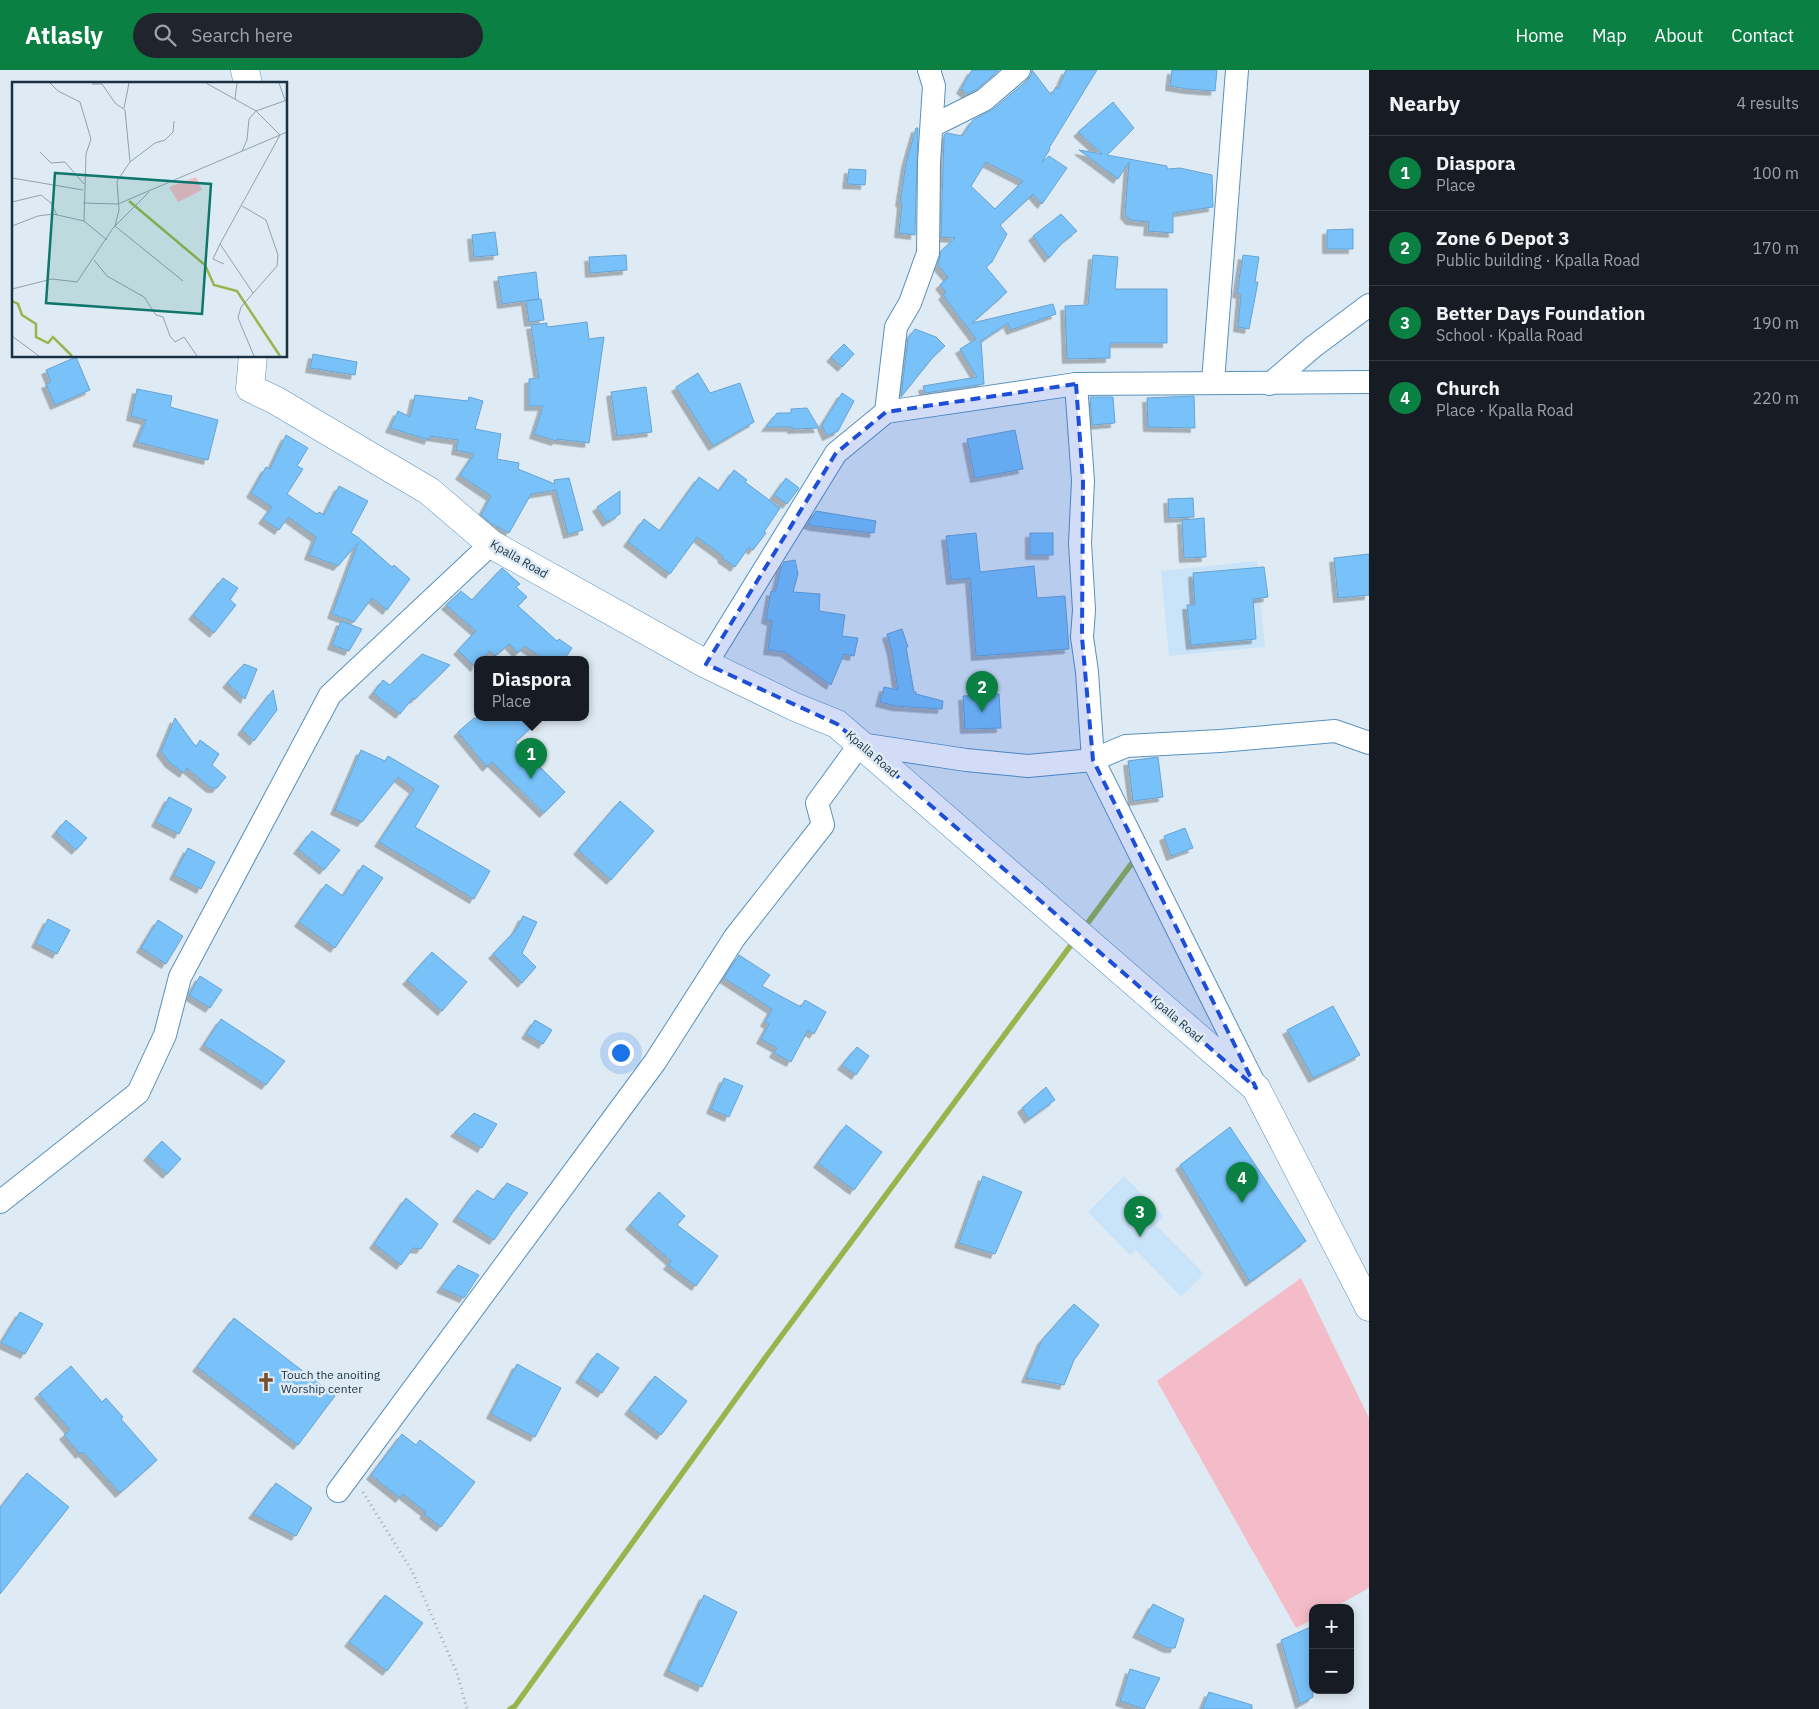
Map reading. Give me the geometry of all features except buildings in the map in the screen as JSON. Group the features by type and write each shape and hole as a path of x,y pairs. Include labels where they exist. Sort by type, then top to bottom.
{"street":[{"path":"886,412 896,327 910,303 928,253 929,162 934,86 929,70"},
{"path":"932,126 984,100 1019,70"},
{"path":"1214,382 1236,70"},
{"path":"1270,384 1313,347 1369,305"},
{"name":"Kpalla Road","path":"254,358 250,388 275,400 429,491 491,544 706,664 795,707 837,724 1256,1088 1369,1307"},
{"path":"706,664 836,453 886,412 1076,384 1369,382"},
{"path":"1076,384 1083,481 1080,543 1084,610 1082,636 1087,672 1093,760 1256,1088"},
{"path":"0,1202 138,1093 165,1035 180,977 330,696 491,544"},
{"path":"338,1491 654,1062 735,936 823,825 817,803 860,744 966,760 1028,766 1093,760 1126,746 1220,741 1335,731 1369,743"}],"path":[{"path":"351,1472 412,1571 457,1674 467,1709"}],"highlighted area":[{"path":"1076,384 1083,481 1082,637 1093,760 1256,1088 837,724 706,664 836,453 886,412"}],"shaded area":[{"path":"1257,561 1265,647 1169,656 1161,571"},
{"path":"1124,1176 1164,1216 1156,1225 1204,1274 1181,1297 1136,1250 1130,1255 1088,1212"},
{"path":"1301,1278 1369,1418 1369,1588 1340,1604 1309,1604 1309,1621 1296,1628 1157,1381"}],"waterway":[{"path":"1084,928 1135,859"},
{"path":"510,1709 515,1706 768,1354 1074,941"}],"place":[{"name":"Zone 6 Depot 3","path":"982,712"},
{"name":"Diaspora","path":"531,779"},
{"name":"Church","path":"1242,1203"},
{"name":"Better Days Foundation","path":"1140,1237"},
{"name":"Touch the anoiting Worship center","path":"266,1382"}]}
